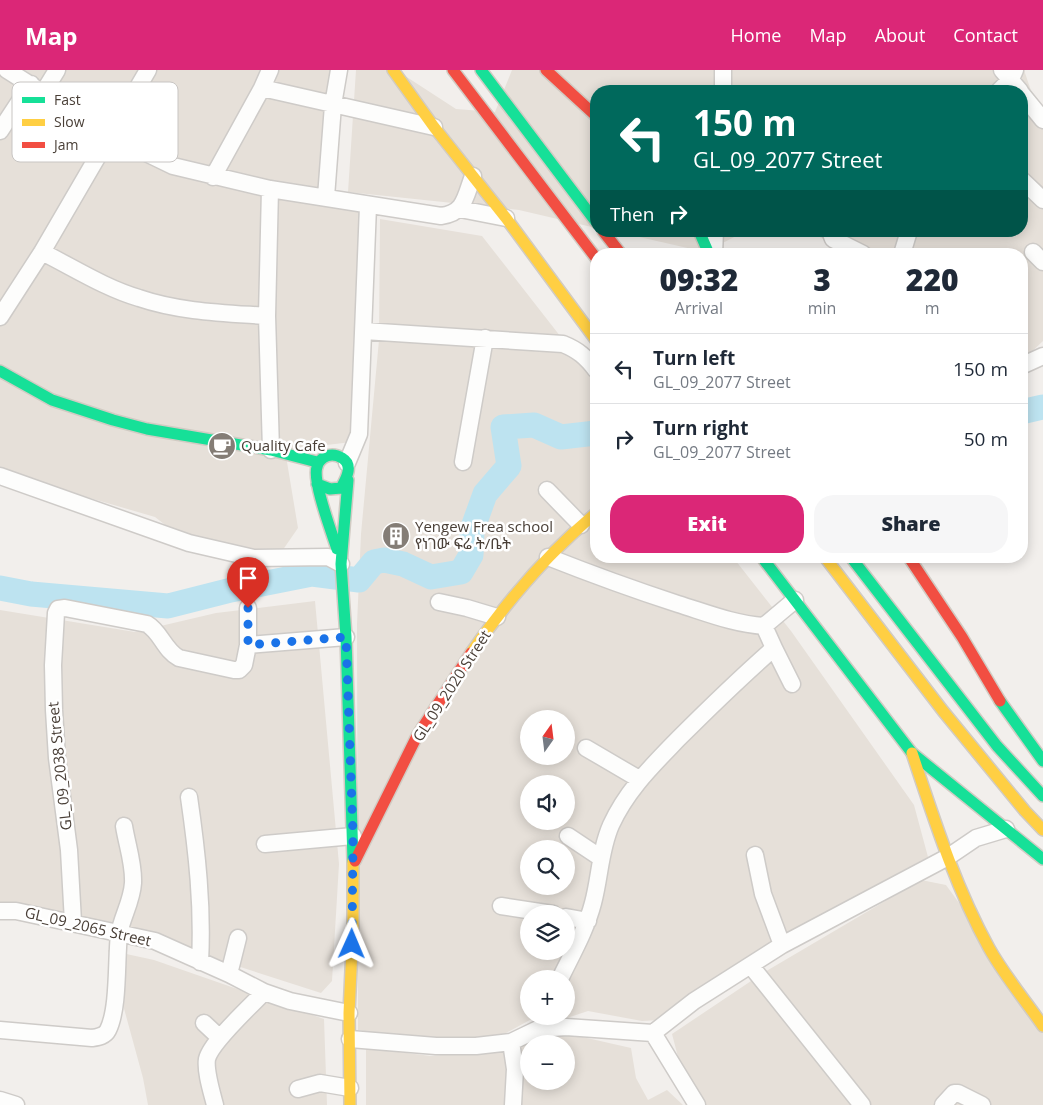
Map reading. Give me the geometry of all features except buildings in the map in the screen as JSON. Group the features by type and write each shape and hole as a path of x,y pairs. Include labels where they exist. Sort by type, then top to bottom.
{"main road":[{"path":"393,70 434,127 506,218 590,332"},
{"path":"453,70 590,250"},
{"path":"481,70 590,214"},
{"path":"546,70 590,110"},
{"path":"608,237 616,248"},
{"path":"0,371 52,400 113,420 147,429 271,450 317,462"},
{"path":"341,564 314,470 317,462 327,455 338,455 347,462 350,473 341,564 346,637 353,836 353,927 349,1013 350,1105"},
{"path":"317,484 330,490 340,488 348,480"},
{"name":"GL_09_2020 Street","path":"353,867 417,736 468,657 497,617 548,557 590,518"},
{"path":"766,563 912,753 1043,859"},
{"path":"829,563 943,711 1025,811 1043,830"},
{"path":"855,563 997,746 1043,796"},
{"path":"913,563 962,637 1004,708 1043,761"},
{"path":"912,753 948,857 967,903 989,948 1043,1026"}],"street":[{"path":"7,70 27,82"},
{"path":"44,82 57,70"},
{"path":"141,82 148,70"},
{"path":"213,177 270,70"},
{"path":"326,197 333,104 339,70"},
{"path":"723,70 723,85"},
{"path":"262,88 434,127"},
{"path":"1028,100 1043,120"},
{"path":"0,131 12,117"},
{"path":"0,317 42,252 96,162"},
{"path":"164,162 213,177 270,189 326,197 368,206 441,216 450,215 460,209 473,176"},
{"path":"1028,186 1043,200"},
{"path":"270,189 267,316 271,450"},
{"path":"347,462 359,434 368,206"},
{"path":"460,209 506,218"},
{"path":"835,237 852,248"},
{"path":"42,252 116,289 166,306 193,311 267,316"},
{"path":"364,331 563,344 580,352 590,362"},
{"path":"463,462 485,338"},
{"path":"1028,363 1043,356"},
{"path":"0,476 189,542 254,558 328,557 341,564"},
{"path":"548,490 581,525"},
{"path":"548,557 626,587 726,620 748,625 764,626 795,600"},
{"path":"439,602 497,617"},
{"name":"GL_09_2038 Street","path":"73,922 69,850 57,758 54,710 53,665 56,613 58,610 65,608 147,624 152,627 172,654 179,658 234,670 239,670 244,665 248,645"},
{"path":"248,608 248,645 346,637"},
{"path":"764,626 792,684"},
{"path":"565,970 588,921 601,858 610,827 638,779 723,693 774,648"},
{"path":"586,748 638,779"},
{"path":"189,797 198,864 200,962"},
{"path":"0,1030 92,1038 102,1036 108,1031 113,1015 119,932 128,906 133,883 133,869 124,826"},
{"path":"554,1025 653,1033 694,1001 782,946 948,857 976,838 1006,829"},
{"path":"265,844 353,836"},
{"path":"568,836 601,858"},
{"path":"755,855 763,894 782,946"},
{"path":"501,906 520,909"},
{"name":"GL_09_2065 Street","path":"0,911 16,911 73,922 155,941 264,992 290,1001 349,1013"},
{"path":"575,918 588,921"},
{"path":"229,974 238,938"},
{"path":"751,966 862,1105"},
{"path":"215,1105 207,1068 207,1060 211,1050 264,992"},
{"path":"204,1023 220,1038"},
{"path":"350,1039 436,1046 476,1046 511,1042 538,1025"},
{"path":"653,1033 697,1105"},
{"path":"511,1042 515,1069 513,1105"},
{"path":"298,1089 320,1083 350,1088"},
{"path":"943,1105 954,1093 962,1094 982,1105"},
{"path":"0,1100 16,1105"}],"shaded area":[{"path":"19,70 338,70 325,199 367,209 360,441 285,450 298,528 280,554 186,541 155,517 59,489 0,483 0,71 17,82 12,82 12,162 146,162 215,179 178,161 178,82 38,82"},
{"path":"356,70 396,70 456,109 495,112 512,70 1024,70 1043,126 1043,341 1028,355 1028,248 840,248 820,237 1028,237 1028,85 590,85 590,227 519,210 348,192"},
{"path":"380,219 482,236 590,374 590,563 738,563 791,631 914,805 928,857 841,904 660,1020 642,1021 588,1011 575,1015 575,970 520,970 521,1025 495,1039 450,1038 425,1041 358,1030 357,624 361,534 379,340"},
{"path":"639,237 734,237 713,248 687,248"},
{"path":"315,601 339,864 332,981 321,993 128,931 0,903 0,610 135,632 216,613"},
{"path":"921,880 946,885 1043,1018 1043,1105 698,1105 683,1076 672,1034 763,973"},
{"path":"108,950 154,960 324,1019 327,1105 148,1105 143,1078"},
{"path":"565,1033 574,1035 558,1035"},
{"path":"575,1035 631,1048 636,1078 648,1100 667,1090 683,1105 366,1105 366,1048 431,1056 520,1046 520,1090 575,1090"}],"waterway":[{"path":"1028,410 1043,407"},
{"path":"0,588 31,594 168,606 231,590 312,574 359,580 374,562 384,560 403,564 431,577 461,572 471,555 472,530 485,494 509,466 503,427 534,425 561,437 590,434"}],"traffic: fast":[{"path":"481,70 590,214"},
{"path":"702,237 706,248"},
{"path":"0,371 52,400 113,420 147,429 271,450 317,462"},
{"path":"317,484 330,489 341,488 348,472 346,461 336,456 327,456 318,463 316,474 317,483 320,495 337,549"},
{"path":"348,480 341,564 346,637 353,861"},
{"path":"766,563 912,753 1043,859"},
{"path":"855,563 997,746 1043,796"},
{"path":"1000,701 1043,761"}],"traffic: slow":[{"path":"393,70 434,127 506,218 590,332"},
{"path":"471,653 499,615 544,562 590,518"},
{"path":"829,563 943,711 1025,811 1043,830"},
{"path":"912,753 955,876 977,925 1001,968 1043,1026"},
{"path":"350,1105 349,1013 353,927 353,861"}],"traffic: jam":[{"path":"453,70 590,250"},
{"path":"546,70 590,110"},
{"path":"608,237 616,248"},
{"path":"913,563 962,637 1000,701"},
{"path":"355,861 417,736 471,653"}],"place":[{"name":"Quality Cafe","path":"222,446"},
{"name":"Yengew Frea school የነገው ፍሬ ት/ቤት","path":"396,536"}],"route":[{"path":"248,608 248,645 346,637 353,836 352,944"}]}
